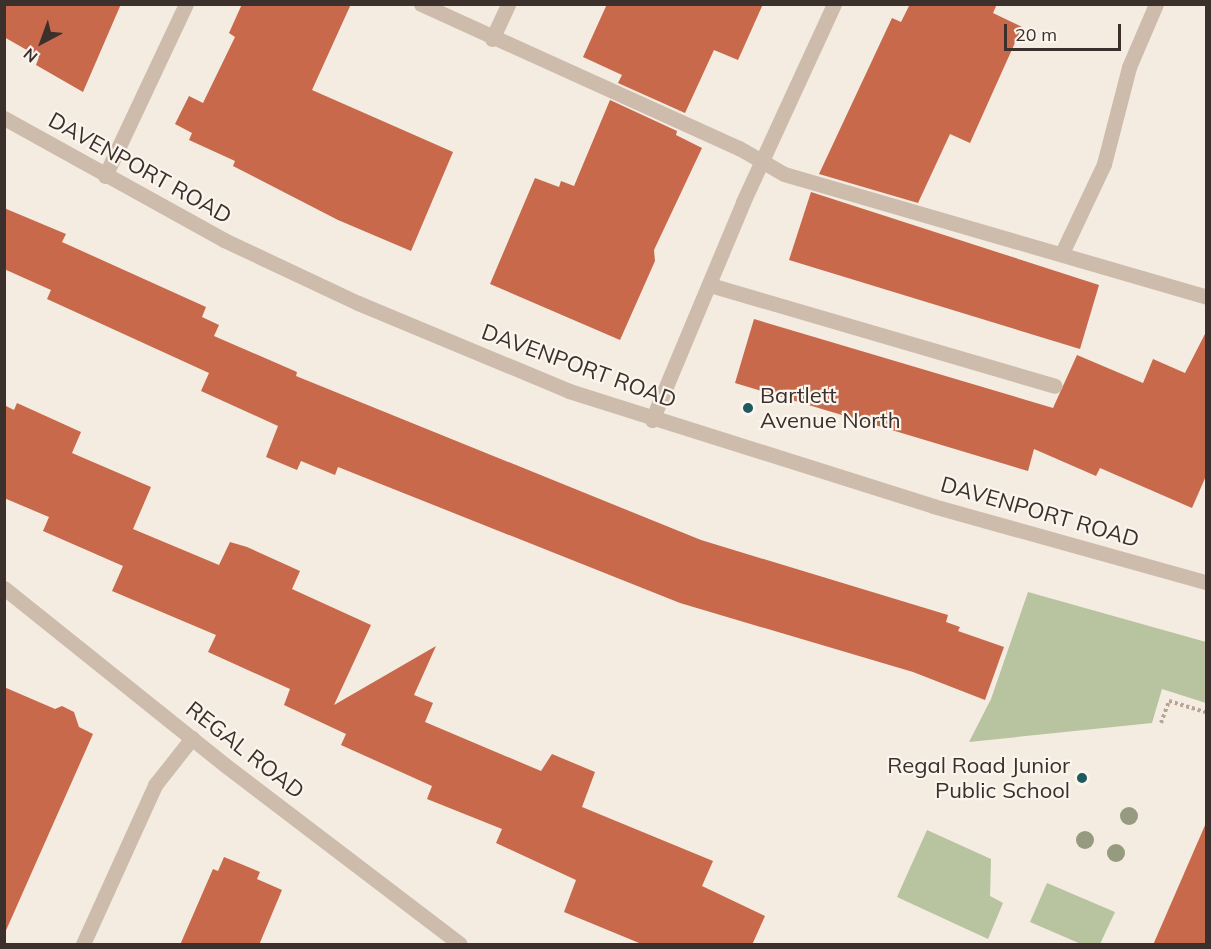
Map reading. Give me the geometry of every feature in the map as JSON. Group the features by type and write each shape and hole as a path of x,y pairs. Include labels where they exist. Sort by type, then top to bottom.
{"street":[{"path":"105,176 186,4"},
{"path":"421,4 492,39 762,160 784,174 1062,253 1206,297"},
{"path":"492,39 508,4"},
{"path":"652,420 762,160 834,4"},
{"path":"1062,253 1104,164 1129,67 1156,4"},
{"name":"DAVENPORT ROAD","path":"4,118 224,240 358,303 569,391 652,420 933,506 1206,582"},
{"path":"710,285 1055,386"},
{"name":"REGAL ROAD","path":"4,588 192,738 460,945"},
{"path":"83,945 155,785 192,738"}],"path":[{"path":"1161,723 1169,701 1206,712"}],"green space":[{"path":"1028,592 1206,642 1206,703 1162,689 1152,723 969,742 991,699"},
{"path":"927,830 991,859 990,896 1003,903 988,939 897,897"},
{"path":"1047,883 1115,912 1100,944 1081,944 1030,922"}],"building":[{"path":"4,4 121,4 83,92 36,65 39,57 4,37"},
{"path":"242,4 351,4 312,90 453,152 411,251 338,220 233,166 235,161 189,140 192,133 175,124 189,96 203,103 235,37 229,33"},
{"path":"607,4 763,4 738,60 714,50 685,113 618,83 622,75 583,57"},
{"path":"910,4 997,4 993,13 1022,27 970,143 950,134 918,203 819,174 892,18 901,22"},
{"path":"610,100 677,131 676,135 702,148 654,250 655,261 620,340 490,284 535,178 559,187 561,181 574,186"},
{"path":"811,192 1099,285 1080,349 789,260"},
{"path":"4,208 66,234 62,242 206,307 202,317 219,325 214,336 297,372 296,376 701,540 948,615 946,622 960,627 958,631 1004,647 985,700 913,672 680,603 338,467 335,475 301,461 297,470 266,457 278,426 201,391 209,373 47,299 51,290 4,269"},
{"path":"754,319 1053,408 1077,355 1143,383 1153,359 1185,373 1206,332 1206,476 1192,508 1100,468 1096,476 1034,449 1028,471 735,383"},
{"path":"17,403 81,432 72,453 151,487 133,529 219,565 230,542 247,547 300,571 292,589 371,625 334,705 436,646 414,695 433,703 425,722 541,771 552,754 595,772 582,807 713,861 702,886 765,916 752,945 644,945 564,912 576,880 496,843 502,829 427,799 432,786 341,745 346,734 284,705 290,689 208,652 216,635 112,591 123,566 43,531 49,517 4,498 4,405 14,410"},
{"path":"4,687 55,709 62,706 74,712 79,727 93,734 4,935"},
{"path":"1206,823 1206,945 1153,945"},
{"path":"224,857 260,872 257,879 282,890 259,945 180,945 213,869 218,871"}],"place":[{"name":"Bartlett Avenue North","path":"748,408"},
{"name":"Regal Road Junior Public School","path":"1082,778"}]}
